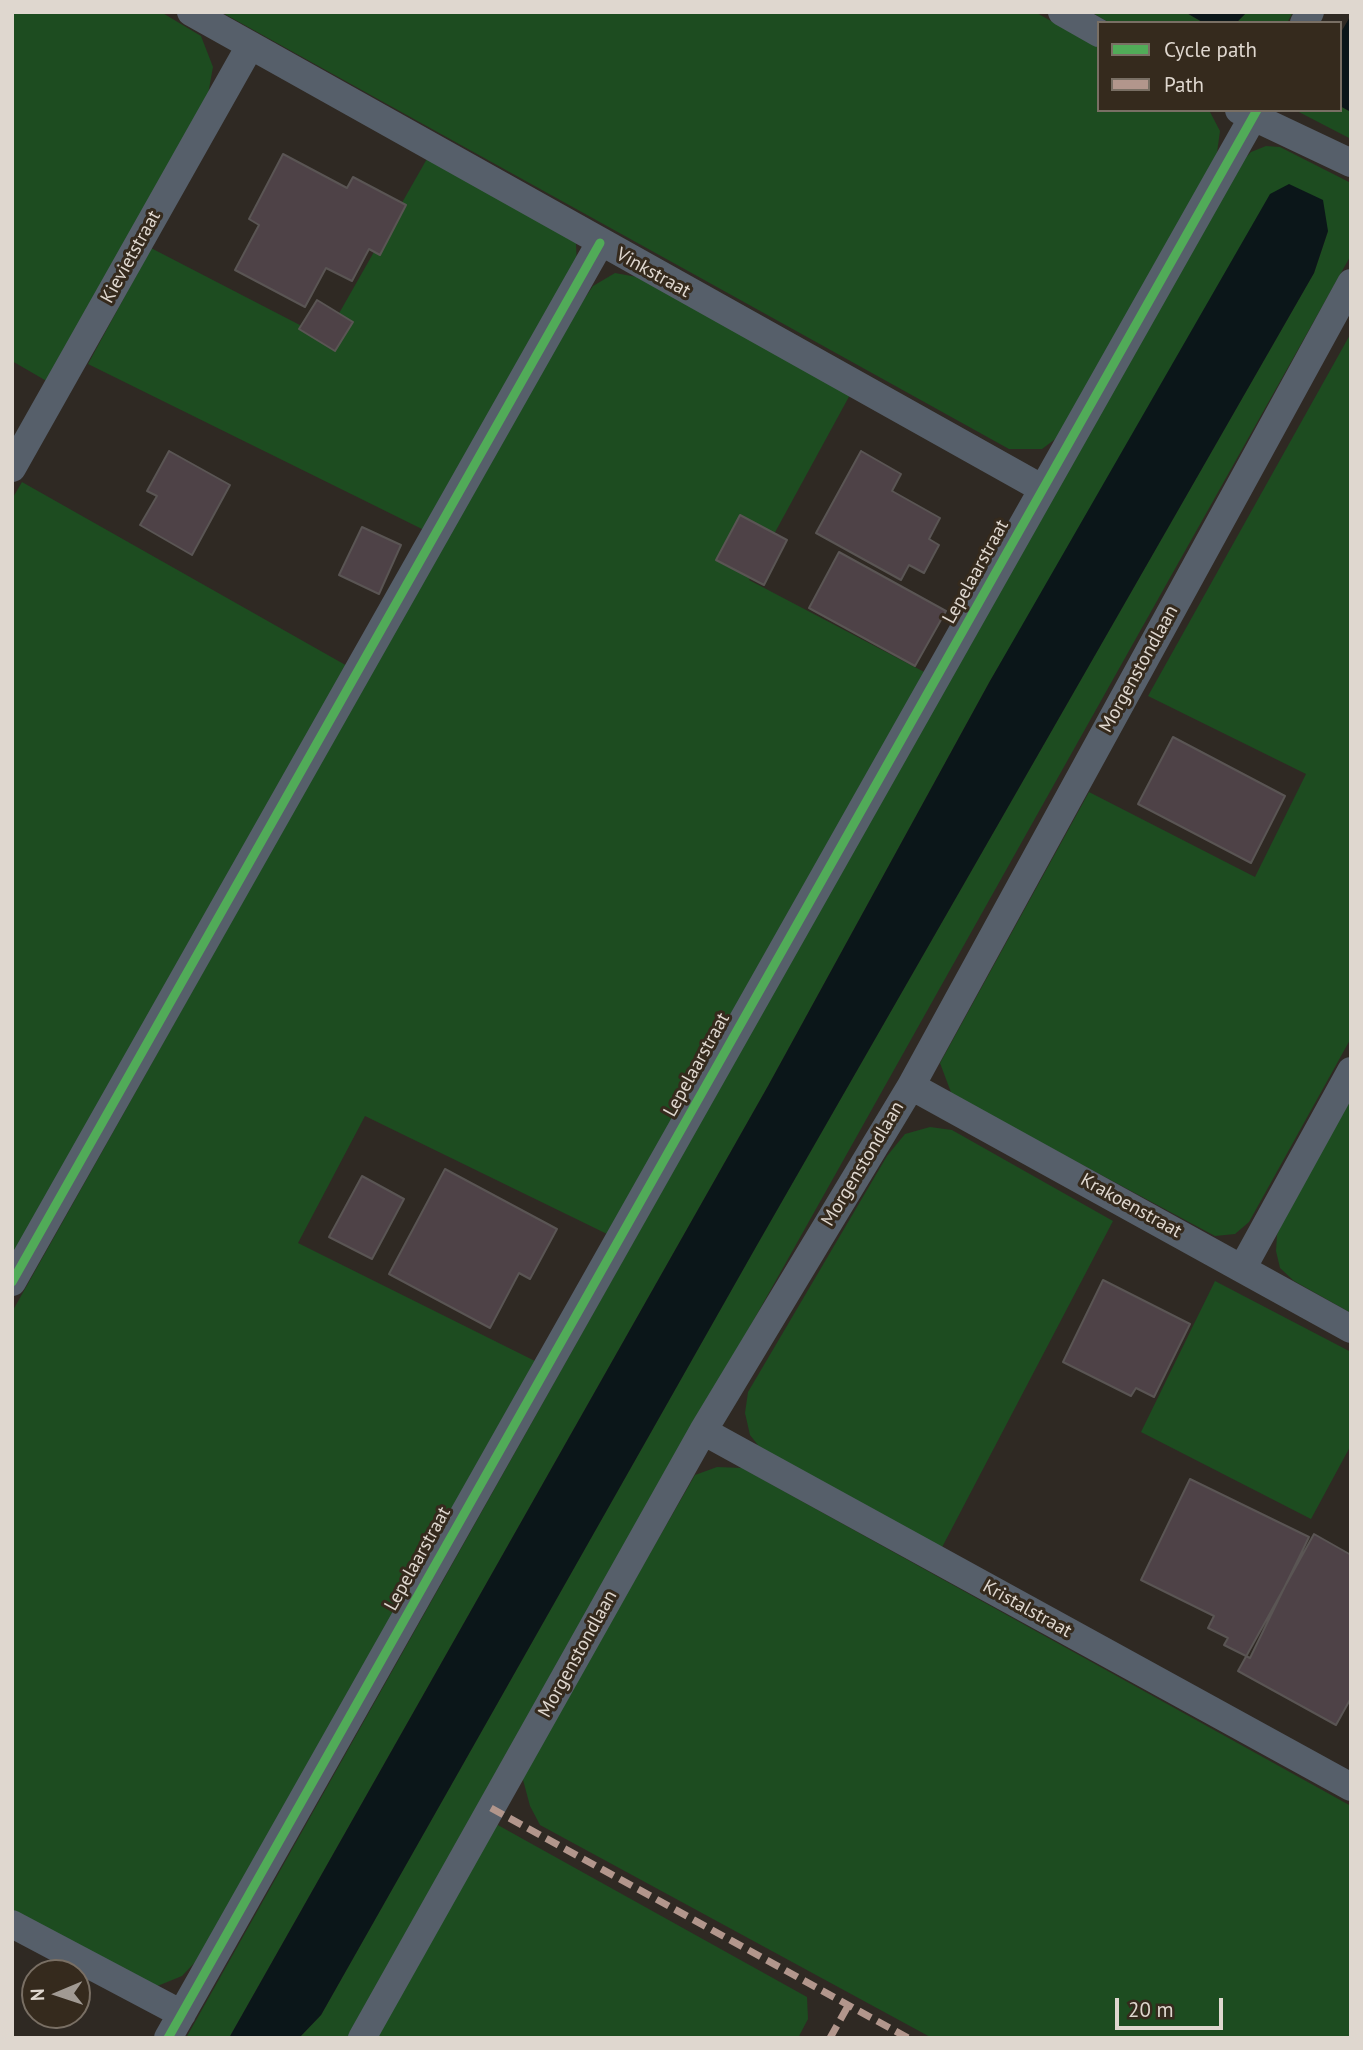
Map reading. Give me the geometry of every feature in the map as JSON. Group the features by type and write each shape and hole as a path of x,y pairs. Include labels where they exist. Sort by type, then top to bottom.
{"street":[{"name":"Vinkstraat","path":"191,12 1043,489"},
{"path":"1062,12 1097,32"},
{"name":"Kievietstraat","path":"12,468 250,46"},
{"path":"1249,113 1351,163"},
{"name":"Lepelaarstraat","path":"175,2026 1043,489 1249,113"},
{"path":"12,1282 600,243"},
{"name":"Morgenstondlaan","path":"362,2038 703,1432 911,1086 1351,283"},
{"path":"1243,1267 1351,1071"},
{"name":"Krakoenstraat","path":"911,1086 1351,1329"},
{"name":"Kristalstraat","path":"703,1432 1351,1787"},
{"path":"12,1924 175,2026"}],"green space":[{"path":"12,12 161,12 201,36 213,67 207,100 50,383 12,361"},
{"path":"221,12 1035,12 1097,47 1097,112 1210,112 1220,131 1216,160 1066,431 1042,449 1009,449"},
{"path":"1091,12 1185,12 1201,21 1107,21"},
{"path":"1247,12 1293,12 1288,21 1238,21"},
{"path":"1342,107 1351,112 1351,139 1299,112 1342,112"},
{"path":"1266,146 1280,147 1349,182 1351,255 351,2038 299,2038 321,2015 757,1245 1314,273 1328,231 1073,543 990,681 768,1086 229,2038 186,2038 1237,167 1251,152"},
{"path":"428,157 576,243 577,269 426,531 88,364 151,248 325,338"},
{"path":"615,273 637,277 851,393 749,580 928,674 607,1234 365,1116 298,1243 539,1363 200,1957 182,1976 155,1987 12,1910 12,1312 564,329 593,286"},
{"path":"1351,333 1351,1038 1249,1222 1235,1234 1215,1236 952,1095 940,1063 1089,792 1255,877 1306,774 1148,696"},
{"path":"22,482 349,667 12,1256 12,499"},
{"path":"1351,1099 1351,1313 1294,1281 1280,1268 1276,1251 1277,1235 1283,1219"},
{"path":"930,1127 952,1130 1113,1221 939,1553 769,1459 750,1435 745,1413 748,1392 887,1156 905,1134"},
{"path":"1215,1281 1351,1352 1351,1445 1311,1519 1141,1432"},
{"path":"717,1467 742,1468 1351,1806 1351,2038 932,2038 540,1825 530,1806 522,1776 695,1475"},
{"path":"496,1824 807,1997 808,2019 798,2038 376,2038"}],"shaded area":[{"path":"1185,12 1247,12 1238,21 1201,21"},
{"path":"1351,15 1351,112 1342,107 1342,31"},
{"path":"1289,184 1323,200 1328,231 1314,273 757,1245 321,2015 299,2038 229,2038 768,1086 990,681 1270,194"}],"building":[{"path":"283,154 347,188 353,177 406,205 380,255 369,249 352,281 326,268 305,307 235,270 259,225 249,219"},
{"path":"317,300 353,322 335,351 299,329"},
{"path":"169,451 230,485 192,555 140,525 157,496 147,491"},
{"path":"861,451 901,474 892,491 940,518 929,539 939,545 924,573 909,565 901,580 816,533"},
{"path":"740,515 787,540 764,585 716,560"},
{"path":"362,527 401,545 379,594 339,575"},
{"path":"839,552 946,611 915,666 809,608"},
{"path":"1173,737 1285,796 1251,863 1138,804"},
{"path":"445,1169 557,1229 530,1279 519,1273 490,1328 389,1274"},
{"path":"362,1176 404,1199 372,1259 329,1237"},
{"path":"1103,1280 1190,1324 1154,1397 1136,1388 1131,1396 1063,1362"},
{"path":"1190,1479 1309,1537 1250,1658 1224,1645 1228,1638 1208,1628 1214,1616 1141,1580"},
{"path":"1314,1534 1351,1555 1351,1698 1336,1725 1238,1671"}],"marked path":[{"path":"491,1808 908,2038"},
{"path":"830,2038 848,2006"}],"cycle path":[{"path":"168,2038 1256,112"},
{"path":"12,1282 600,243"}]}
